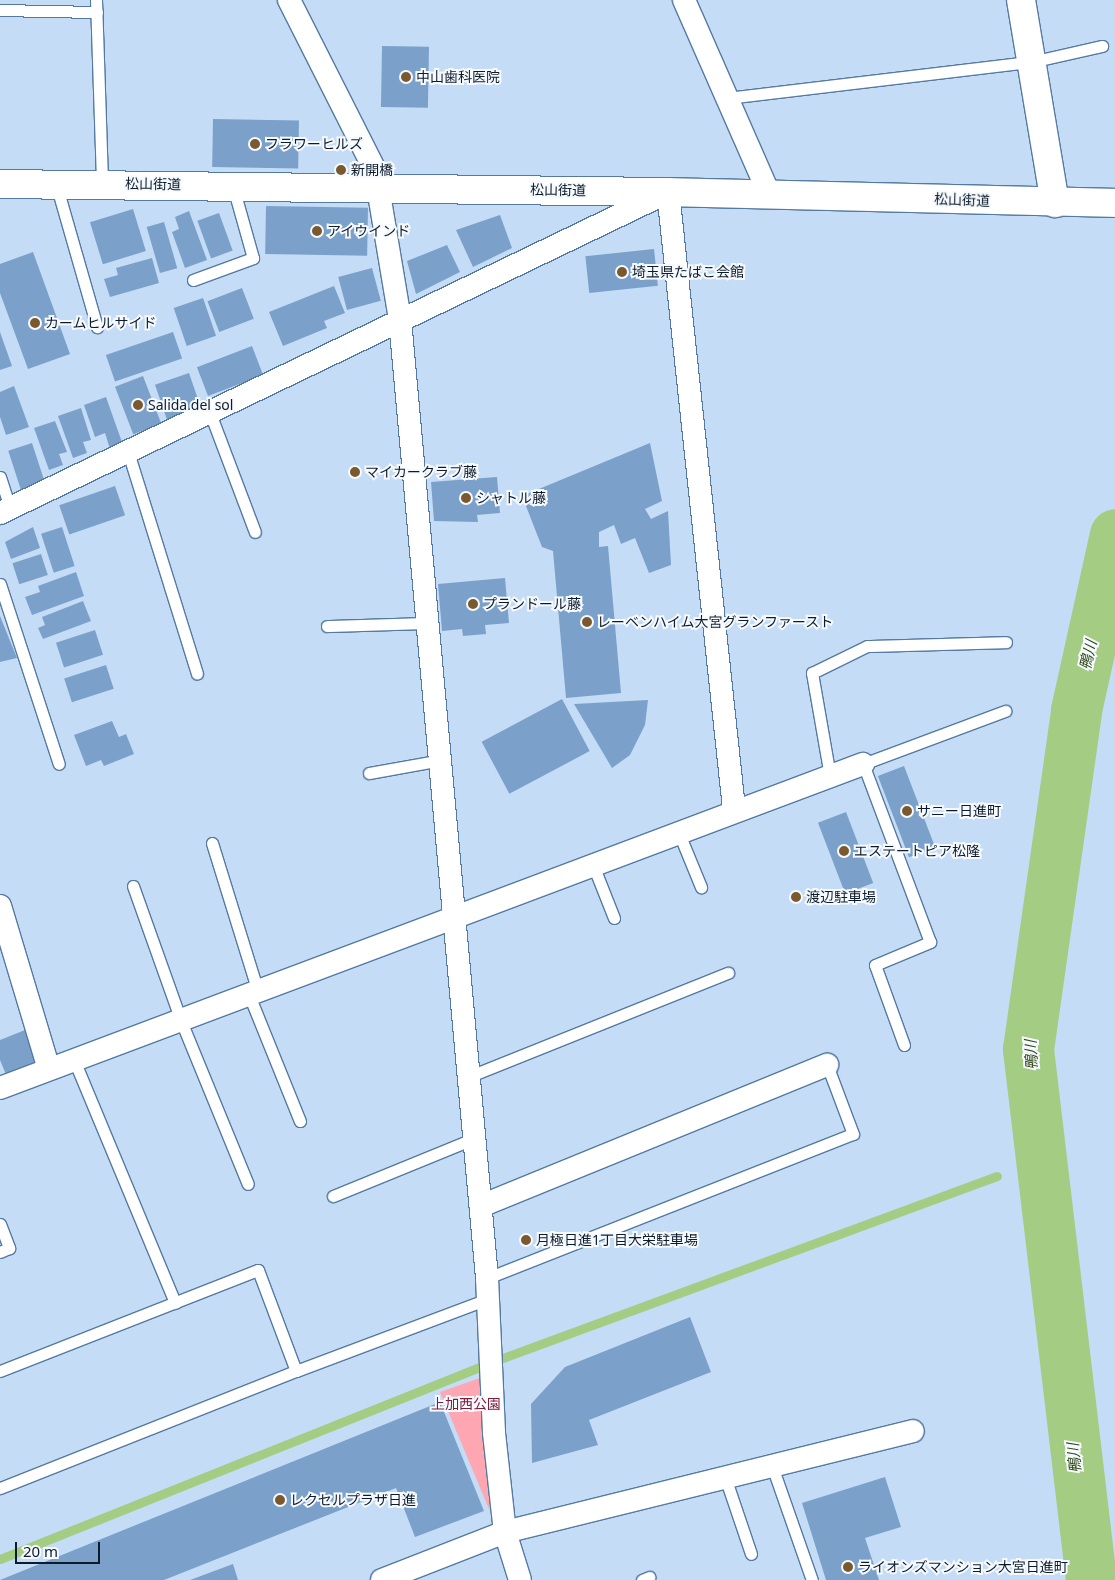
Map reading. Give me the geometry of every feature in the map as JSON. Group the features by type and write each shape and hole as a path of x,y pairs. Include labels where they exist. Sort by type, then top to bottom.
{"main road":[{"path":"1021,0 1055,203"},
{"name":"松山街道","path":"0,184 378,187 1115,203"}],"street":[{"path":"288,0 375,170 400,320 470,1076 488,1289 505,1532 520,1580"},
{"path":"684,0 769,194"},
{"path":"5,511 668,192 734,809"},
{"path":"0,1088 456,919 734,809 862,764"},
{"path":"0,906 49,1069"},
{"path":"481,1206 827,1065"},
{"path":"382,1580 505,1532 913,1431"}],"lane":[{"path":"96,0 102,184"},
{"path":"0,10 97,12"},
{"path":"727,98 1031,62 1102,46"},
{"path":"56,184 97,327"},
{"path":"193,280 253,258 233,185"},
{"path":"210,413 255,532"},
{"path":"128,452 198,674"},
{"path":"0,477 5,511"},
{"path":"0,584 59,764"},
{"path":"326,626 428,623"},
{"path":"830,776 812,673 867,646 1006,642"},
{"path":"904,1045 875,966 930,942 862,764 1005,711"},
{"path":"369,773 441,760"},
{"path":"678,831 702,887"},
{"path":"212,843 254,994 300,1121"},
{"path":"593,865 614,918"},
{"path":"133,886 181,1021 248,1184"},
{"path":"470,1076 728,973"},
{"path":"74,1060 175,1303"},
{"path":"0,1488 296,1371 853,1134 827,1065"},
{"path":"333,1196 475,1138"},
{"path":"0,1224 9,1248 0,1252"},
{"path":"0,1371 258,1270 296,1371"},
{"path":"772,1466 812,1580"},
{"path":"724,1478 751,1554"}],"green space":[{"name":"上加西公園","path":"483,1377 496,1507 489,1509 440,1392"}],"building":[{"name":"中山歯科医院","path":"382,46 429,47 428,108 381,107"},
{"name":"フラワーヒルズ","path":"213,119 299,121 298,168 212,167"},
{"name":"アイウインド","path":"266,206 368,208 367,256 265,254"},
{"path":"133,209 146,251 103,264 90,222"},
{"path":"189,211 207,260 185,268 172,232 179,229 175,217"},
{"path":"219,213 233,251 211,258 197,221"},
{"path":"500,215 512,248 473,267 456,230"},
{"path":"164,222 177,268 160,273 147,227"},
{"path":"447,245 460,272 416,294 407,261"},
{"name":"埼玉県たばこ会館","path":"654,249 658,286 589,293 585,256"},
{"name":"カームヒルサイド","path":"33,252 70,354 28,369 0,293 0,264"},
{"path":"152,258 159,283 110,297 104,279 118,275 116,268"},
{"path":"372,268 381,301 347,310 338,277"},
{"path":"334,286 345,313 324,321 327,328 283,346 269,312"},
{"path":"242,288 254,319 219,332 207,301"},
{"path":"203,298 216,336 187,346 174,308"},
{"path":"0,332 12,366 0,370"},
{"path":"173,332 182,358 115,382 106,355"},
{"path":"252,346 263,375 208,396 197,367"},
{"path":"189,373 202,411 168,423 155,385"},
{"name":"Salida del sol","path":"143,376 161,424 133,434 115,387"},
{"path":"14,386 29,427 6,435 0,417 0,392"},
{"path":"106,397 123,445 110,449 105,433 95,437 84,405"},
{"path":"81,408 91,440 83,442 87,453 73,458 58,416"},
{"path":"55,421 67,452 59,454 63,465 49,470 34,428"},
{"path":"32,443 46,485 22,493 8,451"},
{"path":"650,443 662,501 645,509 651,519 668,511 671,565 649,573 635,538 621,544 614,525 599,532 599,547 608,546 621,693 566,698 553,551 542,547 522,496"},
{"name":"シャトル藤","path":"497,477 500,513 477,515 478,522 434,521 431,482"},
{"path":"115,486 125,515 69,535 59,505"},
{"path":"33,527 40,548 11,559 5,542"},
{"path":"62,527 75,566 54,573 41,534"},
{"path":"41,554 48,575 19,584 12,563"},
{"path":"76,572 84,596 32,615 25,597 40,592 38,586"},
{"name":"プランドール藤","path":"505,578 509,623 485,625 486,634 463,636 462,629 442,631 438,584"},
{"path":"83,601 91,621 43,639 38,628 45,625 42,617"},
{"path":"0,616 17,658 0,662"},
{"path":"95,630 103,655 64,667 56,643"},
{"path":"106,665 114,689 72,702 64,679"},
{"path":"562,699 590,751 509,794 482,742"},
{"path":"648,700 645,725 630,755 612,768 574,704"},
{"path":"112,721 119,737 126,734 134,754 104,766 101,760 86,766 74,735"},
{"name":"サニー日進町","path":"904,766 935,847 909,857 878,776"},
{"name":"エステートピア松隆","path":"846,812 873,883 845,894 818,823"},
{"path":"25,1030 39,1064 7,1077 0,1060 0,1040"},
{"path":"690,1317 711,1372 589,1420 598,1445 532,1463 531,1404 565,1367"},
{"name":"レクセルプラザ日進","path":"440,1402 484,1511 415,1537 396,1488 164,1580 0,1580"},
{"path":"885,1477 901,1527 865,1538 879,1580 826,1580 802,1503"},
{"path":"233,1564 238,1580 190,1580"}],"waterway":[{"name":"鴨川","path":"1091,1580 1028,1049 1076,710 1115,534"},
{"path":"0,1559 492,1362 997,1176"}],"place":[{"name":"中山歯科医院","path":"406,77"},
{"name":"フラワーヒルズ","path":"255,144"},
{"name":"新開橋","path":"341,170"},
{"name":"アイウインド","path":"317,231"},
{"name":"埼玉県たばこ会館","path":"622,272"},
{"name":"カームヒルサイド","path":"35,323"},
{"name":"Salida del sol","path":"138,405"},
{"name":"マイカークラブ藤","path":"355,472"},
{"name":"シャトル藤","path":"466,498"},
{"name":"プランドール藤","path":"473,604"},
{"name":"レーベンハイム大宮グランファースト","path":"587,622"},
{"name":"サニー日進町","path":"907,811"},
{"name":"エステートピア松隆","path":"844,851"},
{"name":"渡辺駐車場","path":"796,897"},
{"name":"月極日進1丁目大栄駐車場","path":"526,1240"},
{"name":"レクセルプラザ日進","path":"280,1500"},
{"name":"ライオンズマンション大宮日進町","path":"848,1567"}]}
